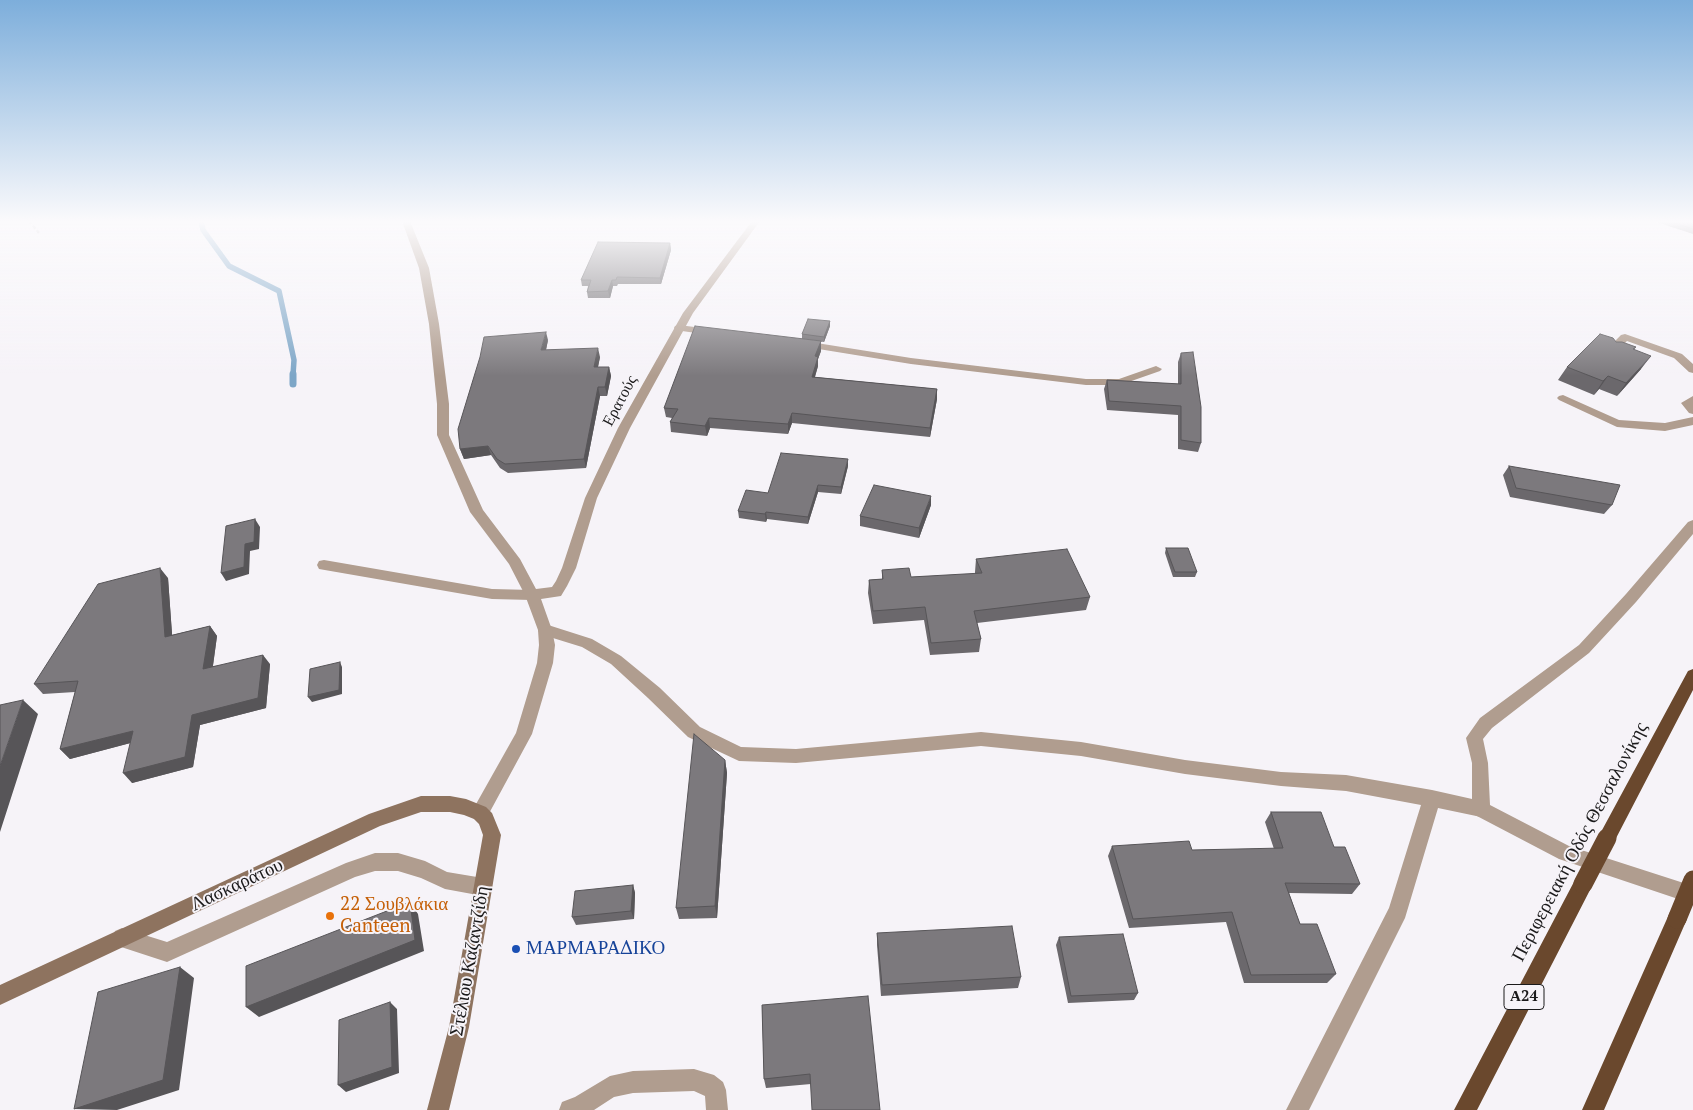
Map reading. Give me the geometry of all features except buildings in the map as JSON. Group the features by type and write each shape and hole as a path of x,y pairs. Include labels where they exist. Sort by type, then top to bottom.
{"highway":[{"name":"Περιφερειακή Οδός Θεσσαλονίκης","path":"1465,1110 1693,675"},
{"path":"1593,1110 1693,880"}],"main road":[{"name":"Λασκαράτου","path":"0,995 376,820 411,807 429,803 456,804 480,813"},
{"name":"Στέλιου Καζαντζίδη","path":"438,1110 459,1027 492,835 489,824 480,813"}],"street":[{"path":"425,273 430,296 443,404 443,435 477,512 515,562 532,595 545,630 547,645 545,663 524,734 480,813"},
{"name":"Ερατούς","path":"532,595 556,592 562,582 569,568 591,498 604,467 679,328 717,273"},
{"path":"679,328 718,333"},
{"path":"1611,351 1625,337 1678,356 1693,370"},
{"path":"798,343 911,361 1086,382 1120,382 1156,369"},
{"path":"1563,398 1617,423 1665,427 1693,421"},
{"path":"1693,398 1686,403 1693,411"},
{"path":"1481,808 1480,762 1474,738 1486,723 1584,649 1631,598 1693,525"},
{"path":"324,565 492,594 532,595"},
{"path":"545,630 587,643 616,660 654,693 694,732 739,754 796,756 981,738 1081,749 1185,767 1281,779 1346,783 1481,808 1565,853 1693,895"},
{"path":"1297,1110 1398,912 1432,798"},
{"path":"122,938 167,952 352,869 375,862 398,862 425,870 445,880 484,887"},
{"path":"579,1109 610,1087 633,1082 694,1080 706,1083 715,1090 717,1110"}],"waterway":[{"path":"243,273 279,291 294,360 293,375"},
{"path":"293,375 293,384"}],"place":[{"name":"22 Σουβλάκια Canteen","path":"330,916"},
{"name":"ΜΑΡΜΑΡΑΔΙΚΟ","path":"516,949"}]}
